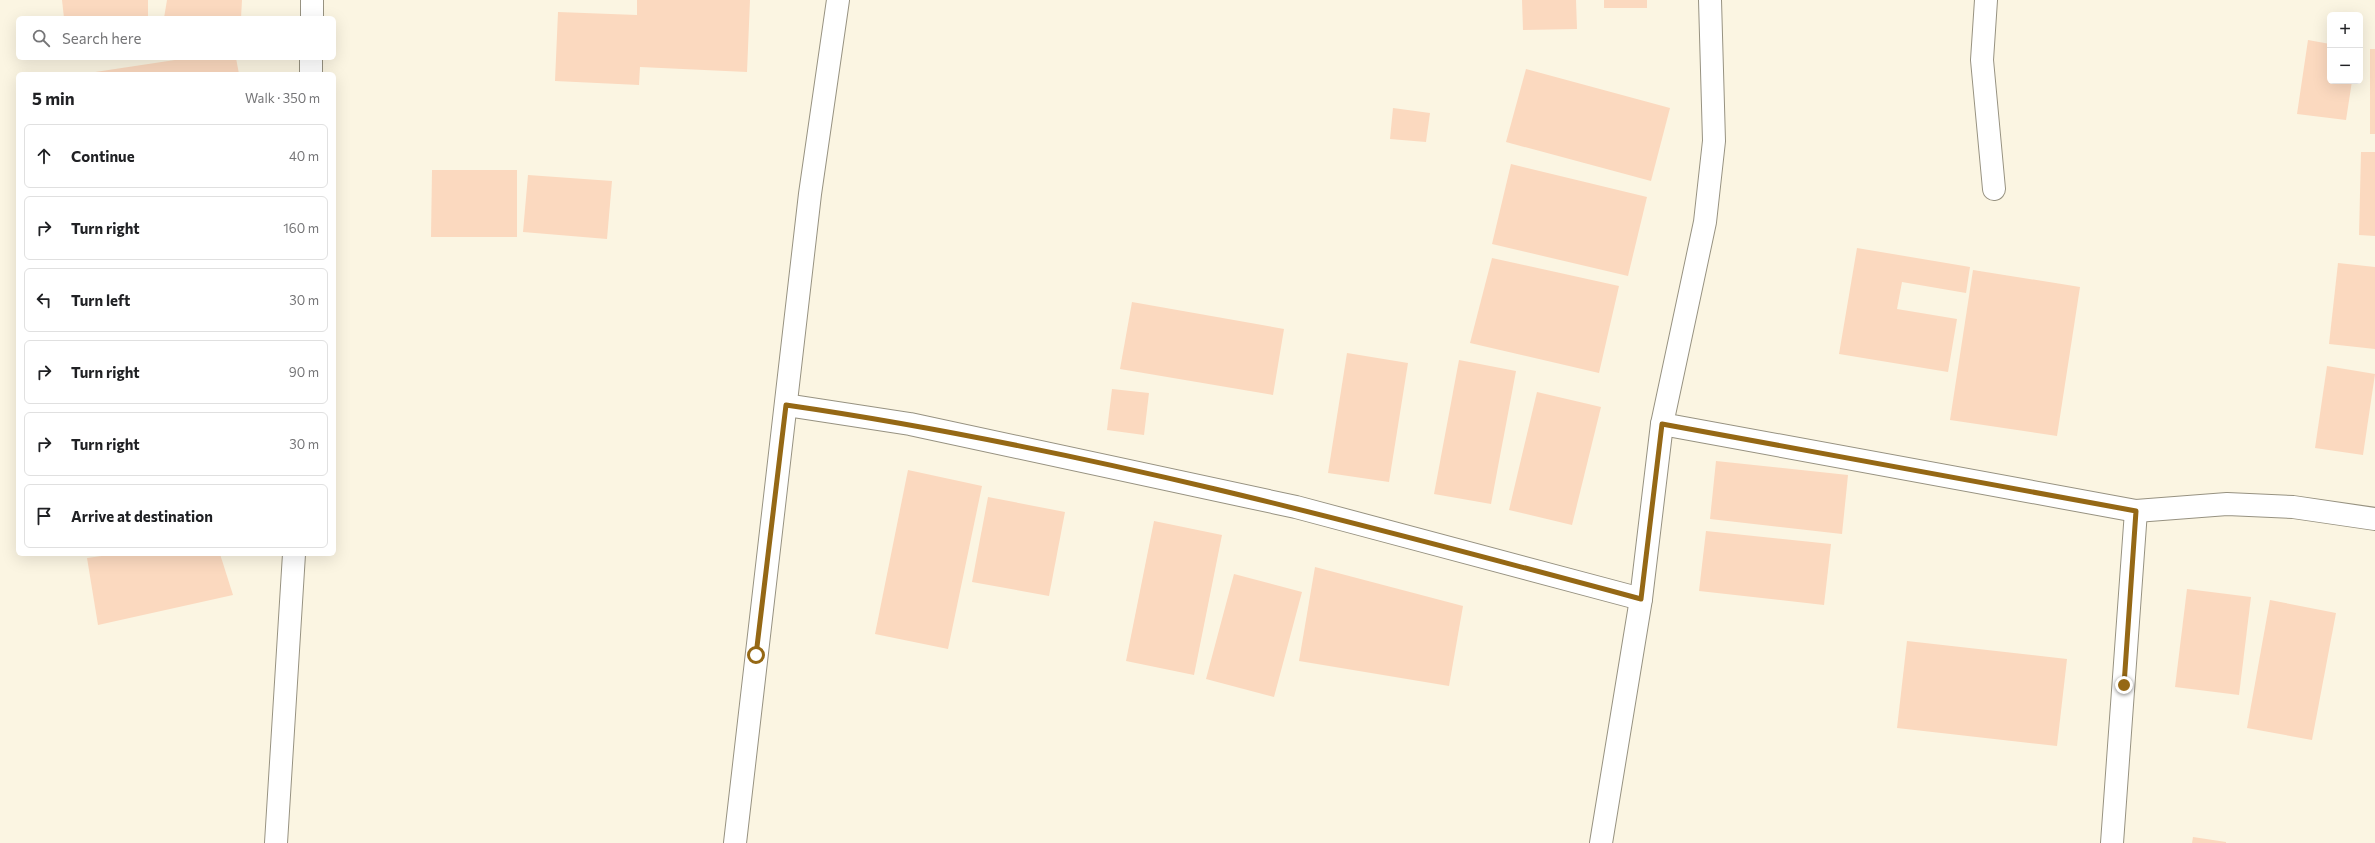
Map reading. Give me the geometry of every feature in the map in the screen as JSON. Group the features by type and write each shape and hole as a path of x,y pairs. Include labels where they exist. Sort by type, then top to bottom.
{"street":[{"path":"312,0 312,16"},
{"path":"735,843 810,194 838,0"},
{"path":"1601,843 1641,599 1662,424 1705,222 1714,141 1710,0"},
{"path":"1986,0 1982,60 1994,189"},
{"path":"311,60 311,72"},
{"path":"786,405 910,424 1296,507 1641,599"},
{"path":"1662,424 2136,511 2227,504 2293,507 2375,518"},
{"path":"2112,843 2136,511"},
{"path":"276,843 294,556"}],"building":[{"path":"62,0 148,0 148,16 64,16"},
{"path":"167,0 242,0 241,16 164,16"},
{"path":"637,0 750,0 747,72 640,67 639,85 555,81 558,12 637,15"},
{"path":"1522,0 1576,0 1577,29 1523,30"},
{"path":"1604,0 1647,0 1647,8 1604,8"},
{"path":"2308,40 2327,43 2327,84 2352,84 2346,120 2297,114"},
{"path":"2370,49 2375,49 2375,134 2370,134"},
{"path":"175,60 236,60 239,72 95,72"},
{"path":"1526,69 1670,108 1651,181 1506,142"},
{"path":"1393,108 1430,113 1426,142 1390,139"},
{"path":"2361,152 2375,152 2375,236 2359,235"},
{"path":"1511,164 1647,197 1628,276 1492,244"},
{"path":"432,170 517,170 517,237 431,237"},
{"path":"528,175 612,181 607,239 523,232"},
{"path":"1857,248 1970,267 1966,293 1902,282 1897,309 1957,319 1948,372 1839,354"},
{"path":"1492,258 1619,286 1599,373 1470,343"},
{"path":"2338,263 2375,267 2375,349 2329,344"},
{"path":"1973,270 2080,287 2057,436 1950,420"},
{"path":"1132,302 1284,329 1273,395 1120,369"},
{"path":"1347,353 1408,363 1389,482 1328,473"},
{"path":"1459,360 1516,371 1491,504 1434,494"},
{"path":"2327,366 2375,374 2363,455 2315,448"},
{"path":"1112,389 1149,393 1144,435 1107,430"},
{"path":"1537,392 1601,407 1572,525 1509,510"},
{"path":"1716,461 1848,475 1842,534 1710,519"},
{"path":"908,470 982,486 948,649 875,634"},
{"path":"988,497 1065,512 1049,596 972,582"},
{"path":"1154,521 1222,535 1194,675 1126,661"},
{"path":"1706,531 1831,544 1824,605 1699,591"},
{"path":"102,556 221,556 233,595 98,625 87,558"},
{"path":"1315,567 1463,606 1449,686 1299,661"},
{"path":"1234,574 1302,592 1274,697 1206,679"},
{"path":"2187,589 2251,597 2239,695 2175,687"},
{"path":"2270,600 2336,613 2312,740 2247,728"},
{"path":"1907,641 2067,659 2057,746 1897,728"},
{"path":"2193,837 2226,842 2226,843 2192,843"}],"route":[{"path":"756,655 786,405 910,424 1296,507 1641,599 1662,424 2136,511 2124,685"}]}
